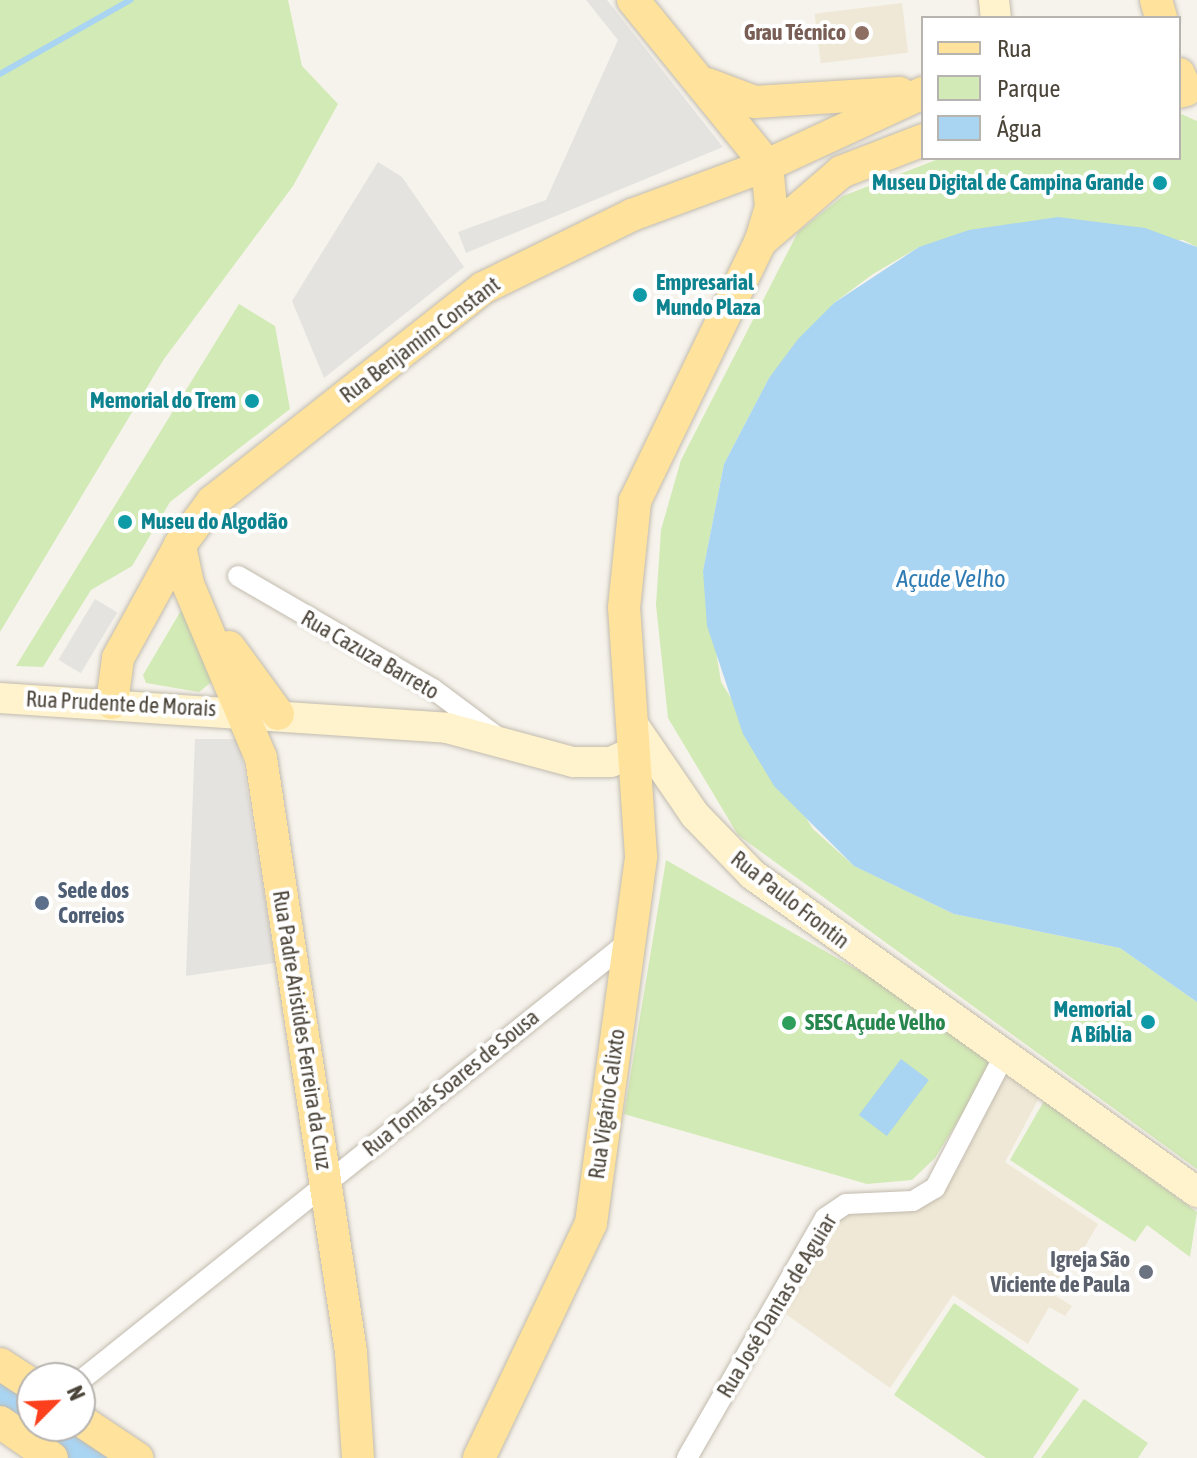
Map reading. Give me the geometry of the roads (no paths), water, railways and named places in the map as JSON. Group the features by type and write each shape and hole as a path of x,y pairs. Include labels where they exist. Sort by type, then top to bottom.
{"main road":[{"path":"633,0 705,82 767,165 771,207 760,242"},
{"path":"705,82 755,102 919,93"},
{"name":"Rua Benjamim Constant","path":"112,703 118,658 180,545 212,502 483,288 632,215 767,165 919,93"},
{"path":"760,242 841,172 921,141"},
{"name":"Rua Paulo Frontin","path":"760,242 648,464 630,524 624,608 635,738 695,815 753,875 1197,1192"},
{"path":"180,545 202,614 278,714"},
{"name":"Rua Padre Aristides Ferreira da Cruz","path":"202,614 261,758 325,1184 358,1458"},
{"name":"Rua Prudente de Morais","path":"0,698 278,714"},
{"name":"Rua Cazuza Barreto","path":"278,714 499,738 573,762 611,762 635,738"},
{"name":"Rua Vigário Calixto","path":"479,1458 591,1223 635,936 641,856 635,738"},
{"path":"0,1422 52,1458"},
{"path":"96,1431 137,1458"}],"street":[{"name":"Rua Cazuza Barreto","path":"238,576 433,689 499,738"},
{"name":"Rua Tomás Soares de Sousa","path":"96,1368 635,936"},
{"name":"Rua José Dantas de Aguiar","path":"687,1458 825,1218 846,1204 913,1201 935,1188 1004,1056"}],"water":[{"name":"Açude Velho","path":"1058,217 1145,228 1197,247 1197,1002 1120,948 954,914 854,866 774,786 743,734 707,626 703,571 724,464 769,378 798,339 834,303 919,247 969,230"},
{"path":"901,1059 929,1080 887,1136 859,1115"},
{"path":"0,1377 16,1388 16,1426 0,1416"},
{"path":"96,1441 121,1458 66,1458 41,1442"}],"waterway":[{"path":"0,74 130,0"}],"place":[{"name":"Grau Técnico","path":"862,33"},
{"name":"Museu Digital de Campina Grande","path":"1160,183"},
{"name":"Empresarial Mundo Plaza","path":"640,295"},
{"name":"Memorial do Trem","path":"252,401"},
{"name":"Museu do Algodão","path":"125,522"},
{"name":"Sede dos Correios","path":"42,903"},
{"name":"Memorial A Bíblia","path":"1148,1022"},
{"name":"SESC Açude Velho","path":"789,1023"},
{"name":"Igreja São Viciente de Paula","path":"1146,1272"}]}
